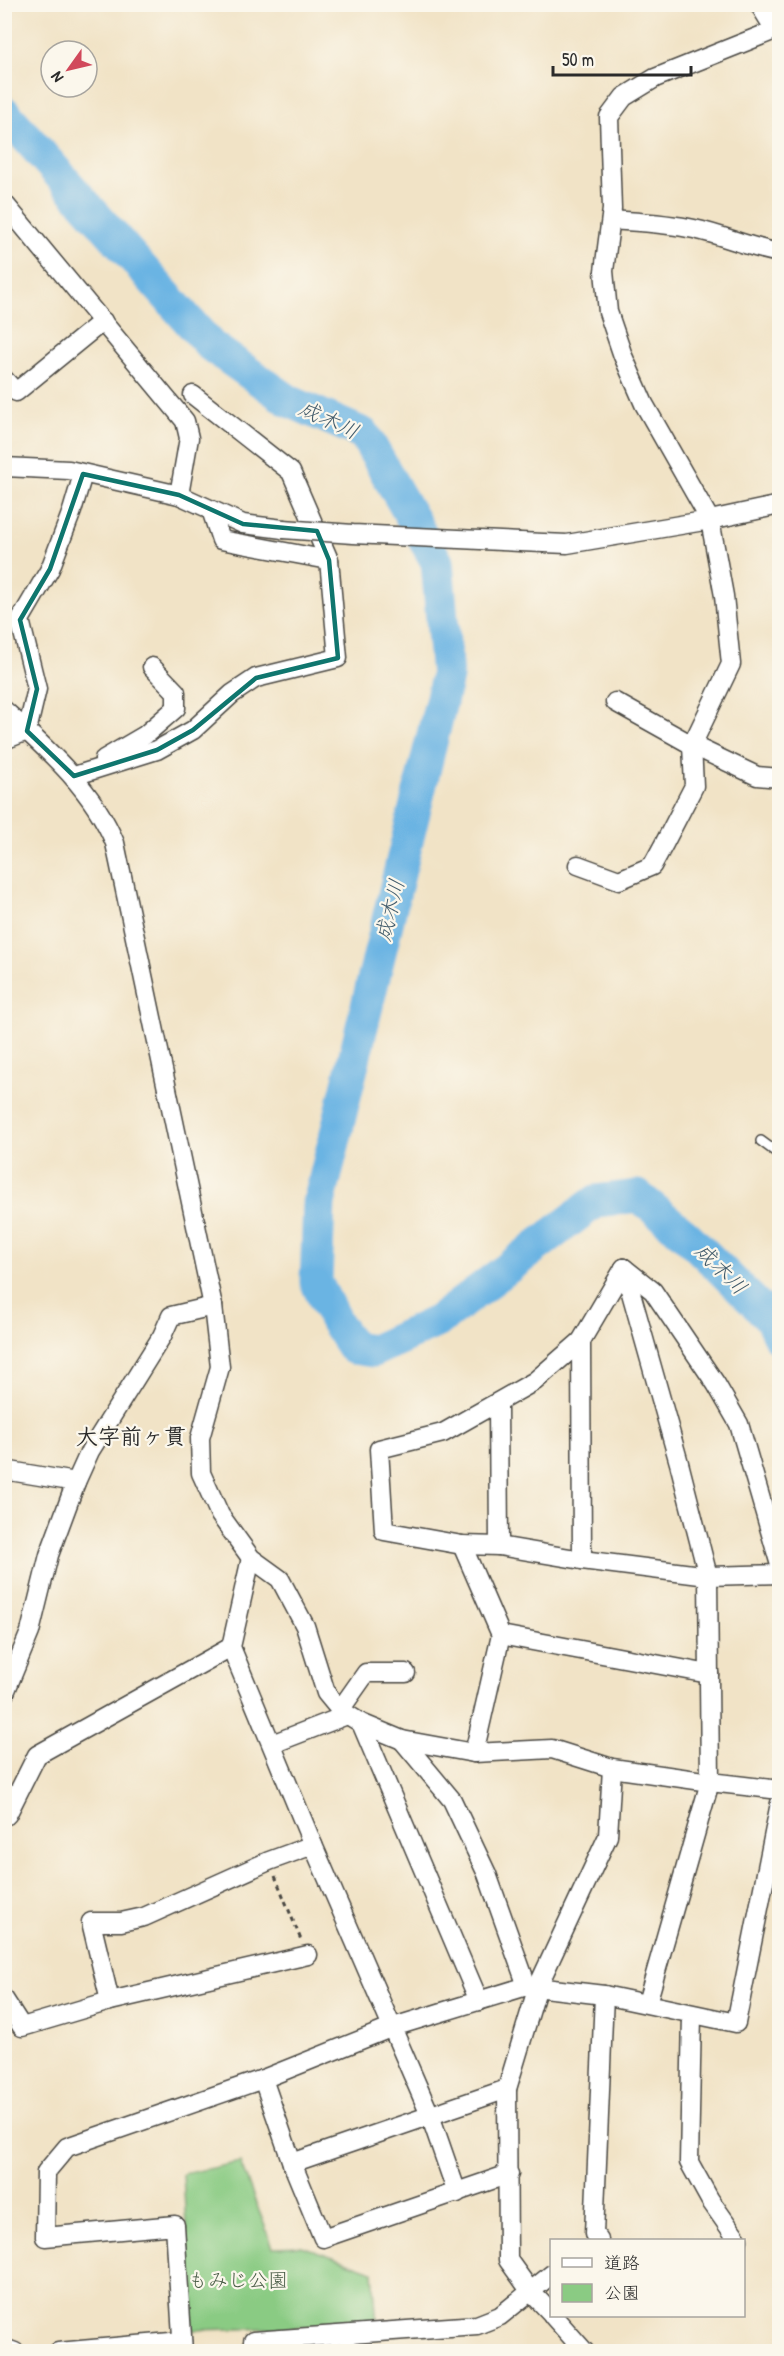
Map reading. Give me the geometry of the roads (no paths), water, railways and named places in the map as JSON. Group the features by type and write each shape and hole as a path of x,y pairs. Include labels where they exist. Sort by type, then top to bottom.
{"street":[{"path":"578,865 620,880 652,866 694,786 692,745 731,664 724,596 710,520 644,404 623,356 608,312 604,271 611,220 612,138 609,117 624,97 655,78 777,29 759,4"},
{"path":"5,206 104,321 185,421 189,438 179,495"},
{"path":"611,220 664,223 696,229 780,253"},
{"path":"4,379 16,392 104,321"},
{"path":"74,776 157,750 193,730 232,694 256,678 338,658 330,560 291,472 193,395"},
{"path":"4,468 69,470 179,495 243,524 352,534 567,544 710,520 780,505"},
{"path":"27,731 37,689 20,620 50,569 83,474"},
{"path":"212,510 221,540 330,560"},
{"path":"74,776 145,735 176,708 176,692 152,668"},
{"path":"615,702 692,745 757,776 780,778"},
{"path":"4,710 74,776 111,833 115,843 213,1306 220,1367 200,1438 201,1473 220,1515 251,1558 279,1579 305,1626 326,1693 349,1716 479,2001"},
{"path":"4,740 27,731"},
{"path":"624,1268 581,1341 536,1381 443,1433 379,1449 384,1531 462,1545 498,1546 582,1560 708,1576 780,1574"},
{"path":"624,1268 653,1291 716,1384 739,1424 780,1565"},
{"path":"624,1268 708,1576 710,1782 647,2003"},
{"path":"4,1695 30,1632 49,1555 90,1451 162,1336 171,1316 213,1306"},
{"path":"581,1341 582,1560"},
{"path":"498,1404 498,1546"},
{"path":"4,1470 76,1482"},
{"path":"462,1545 501,1635 474,1752"},
{"path":"251,1558 231,1647 313,1845 430,2115 457,2193"},
{"path":"501,1635 710,1674"},
{"path":"4,1814 7,1815 37,1755 231,1647"},
{"path":"349,1716 366,1673 406,1673"},
{"path":"272,1744 349,1716 402,1740 474,1752 552,1749 612,1768 780,1790"},
{"path":"402,1740 452,1800 487,1874 532,1986"},
{"path":"550,2313 531,2292 508,2260 507,2089 532,1986 608,1836 612,1768"},
{"path":"58,2352 182,2346 175,2225 45,2237 45,2172 67,2147 263,2079 393,2027 532,1986 604,1995 736,2023 780,1803"},
{"path":"110,2001 91,1922 121,1922 144,1917 269,1861 313,1845"},
{"path":"4,2000 22,2027 110,2001 308,1955"},
{"path":"594,2238 604,1995"},
{"path":"692,2015 689,2162 710,2200 737,2239"},
{"path":"263,2079 292,2163 322,2238 509,2174"},
{"path":"292,2163 507,2089"},
{"path":"254,2352 253,2341 477,2325 500,2316 550,2276"},
{"path":"554,2317 585,2352"},
{"path":"4,2348 15,2352"}],"lane":[{"path":"761,1141 780,1155"}],"waterway":[{"name":"成木川","path":"4,112 211,346 289,401 364,434 437,562 447,677 319,1203 316,1282 336,1322 353,1348 373,1351 438,1321 596,1201 638,1196 686,1235 770,1318 780,1339"}],"district":[{"name":"大字前ヶ貫","path":"131,1436"}],"park label":[{"name":"もみじ公園","path":"238,2280"}]}
